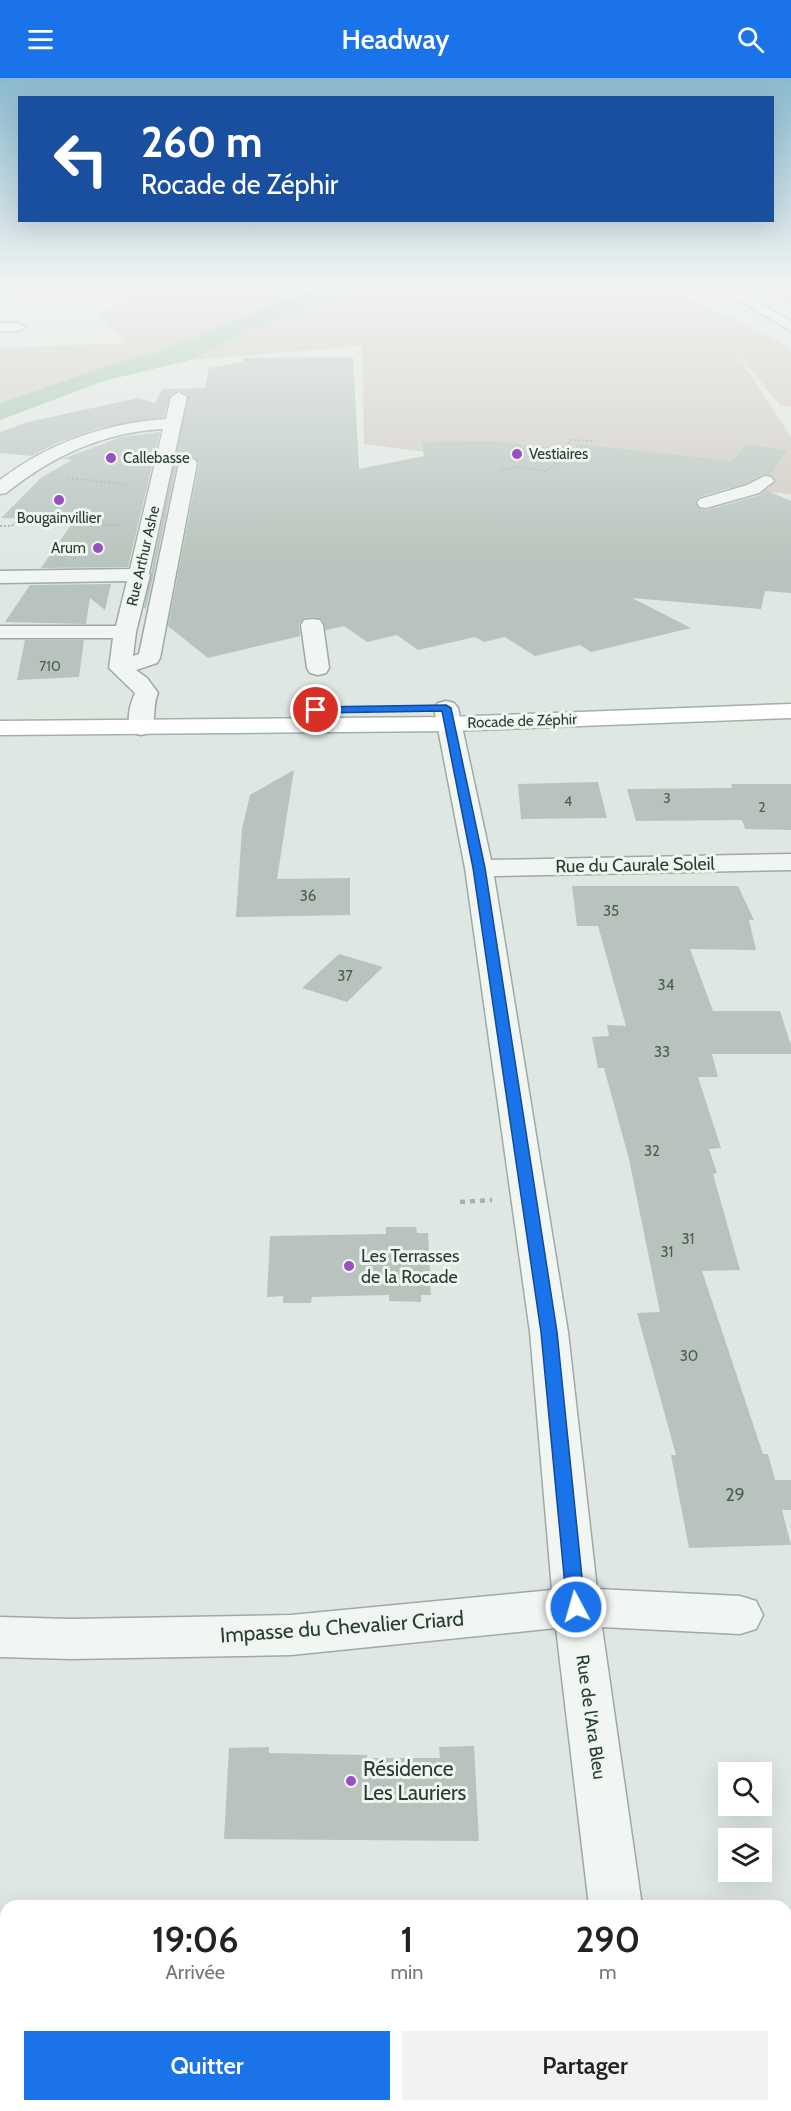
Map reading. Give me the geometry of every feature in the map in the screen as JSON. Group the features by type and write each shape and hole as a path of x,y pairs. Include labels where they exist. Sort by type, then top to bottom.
{"main road":[{"name":"Rocade de Zéphir","path":"448,716 791,699"},
{"name":"Rocade de Zéphir","path":"0,715 448,716 791,711"},
{"name":"Rocade de Zéphir","path":"0,728 142,714"}],"street":[{"name":"Rue Arthur Ashe","path":"120,668 125,632 140,575 179,397"},
{"path":"0,489 18,473 68,448 148,424 174,424"},
{"path":"120,668 149,658 188,463"},
{"path":"706,503 753,489 765,480"},
{"path":"0,577 140,575"},
{"path":"312,625 318,668"},
{"path":"0,632 125,632"},
{"path":"120,668 139,682 147,693 142,714"},
{"name":"Rue de l'Ara Bleu","path":"448,716 479,868 549,1332 576,1607 615,1900"},
{"name":"Rue du Caurale Soleil","path":"479,868 791,862"},
{"name":"Impasse du Chevalier Criard","path":"0,1637 71,1639 291,1635 576,1607 740,1615"}],"path":[{"path":"501,470 516,467 547,471 565,454 563,449 571,440 592,441"},
{"path":"18,473 159,488"},
{"path":"0,526 12,526 14,523 151,525"}],"shaded area":[{"path":"0,380 66,380 0,403"},
{"path":"66,380 109,380 0,420 0,403"},
{"path":"363,380 754,380 791,437 791,494 553,469 364,444"},
{"path":"759,380 791,380 791,406 781,406"}],"building":[{"path":"207,380 354,380 359,469 424,456 422,442 493,441 571,450 577,444 732,461 747,445 788,450 770,475 764,474 746,483 699,497 695,503 700,509 707,510 760,495 766,490 791,501 791,593 765,591 761,609 632,598 691,628 591,652 580,645 535,656 505,637 484,642 475,637 418,650 397,635 367,642 344,626 326,630 322,619 312,617 304,618 299,624 300,636 208,658 168,626 199,463 194,457 182,457 177,463 146,609 144,608 188,395 180,390 170,395 164,417 99,428 57,443 32,456 0,453 0,432 28,422 138,398 155,403 162,389 205,388"},
{"path":"160,432 128,567 41,568 75,519 1,518 42,477 72,460 62,459 121,437"},
{"path":"111,584 105,610 90,598 86,624 5,622 30,585"},
{"path":"25,640 84,640 79,677 17,680"},
{"path":"294,770 277,879 350,878 350,915 236,917 242,829 250,795"},
{"path":"598,782 607,818 521,819 518,784"},
{"path":"731,784 791,784 791,830 745,829 742,820 636,821 627,789 732,788"},
{"path":"572,886 738,886 754,920 749,920 756,950 690,949 713,1011 780,1011 791,1045 791,1054 712,1054 718,1077 698,1077 721,1148 709,1149 717,1173 713,1174 740,1270 702,1271 763,1454 768,1454 775,1480 791,1480 791,1510 782,1510 791,1545 689,1548 671,1455 676,1455 637,1313 660,1312 629,1159 604,1068 598,1068 592,1037 609,1036 607,1025 626,1026 598,926 577,926"},
{"path":"339,954 383,967 347,1002 302,988"},
{"name":"Les Terrasses de la Rocade","path":"386,1227 416,1227 417,1233 428,1233 431,1295 421,1295 421,1302 389,1301 389,1295 312,1297 311,1303 283,1303 283,1296 267,1297 270,1236 386,1234"},
{"name":"Résidence Les Lauriers","path":"474,1746 479,1841 224,1839 229,1748 269,1747 269,1753 367,1755 367,1758 440,1758 439,1747"}],"place":[{"name":"Vestiaires","path":"517,454"},
{"name":"Callebasse","path":"111,458"},
{"name":"Bougainvillier","path":"59,500"},
{"name":"Arum","path":"98,548"},
{"name":"Les Terrasses de la Rocade","path":"349,1266"},
{"name":"Résidence Les Lauriers","path":"351,1781"}],"route":[{"path":"316,710 446,708 479,868 549,1332 576,1607"}]}
